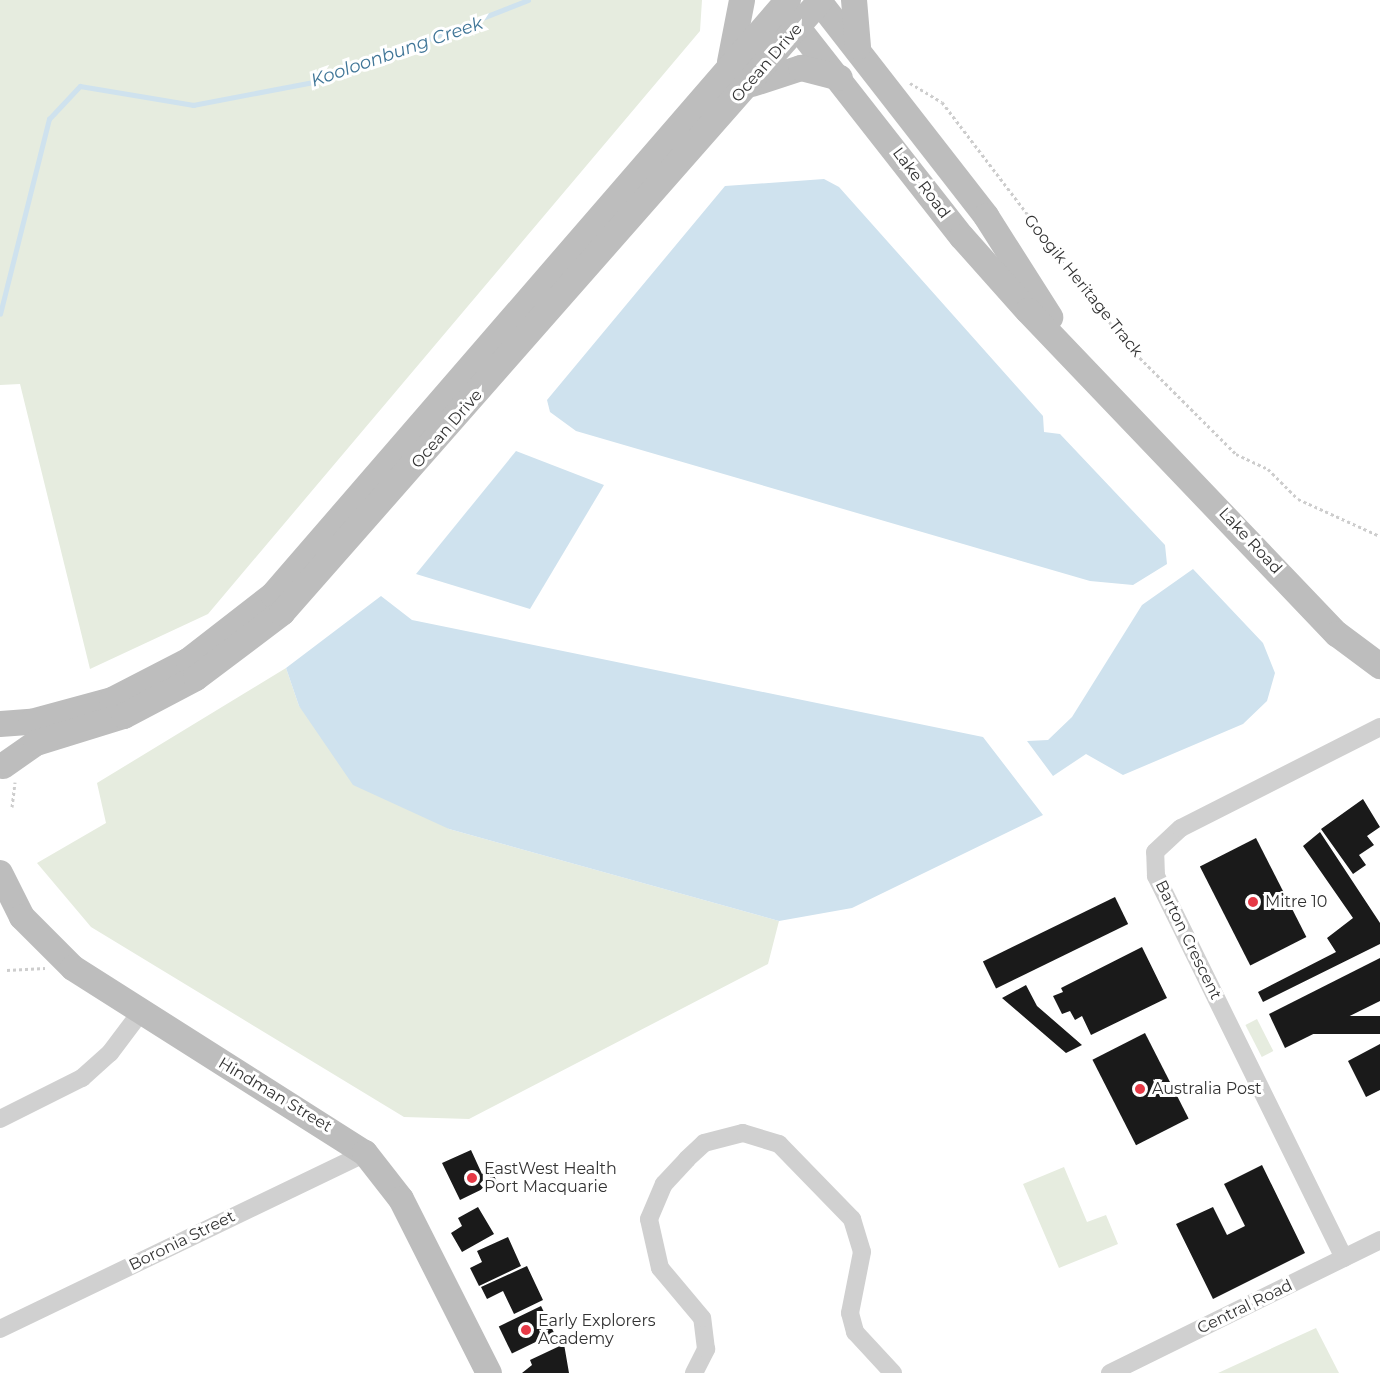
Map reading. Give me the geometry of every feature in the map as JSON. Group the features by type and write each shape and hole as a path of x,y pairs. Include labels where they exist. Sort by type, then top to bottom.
{"main road":[{"path":"727,71 742,0"},
{"name":"Ocean Drive","path":"2,770 36,743 124,716 196,678 282,614 748,85 819,0"},
{"name":"Lake Road","path":"819,0 986,216 1076,358"},
{"path":"854,0 858,48"},
{"name":"Ocean Drive","path":"0,724 53,717 112,700 188,662 273,595 727,71 781,2"},
{"name":"Lake Road","path":"781,2 962,237 1337,634 1380,666"},
{"path":"748,85 801,68 840,78"},
{"path":"0,735 2,770"},
{"name":"Hindman Street","path":"0,873 22,918 47,945 140,1013 364,1154 401,1199 489,1373"}],"street":[{"name":"Barton Crescent","path":"1344,1258 1156,876 1155,852 1181,828 1380,727"},
{"path":"0,1119 82,1078 111,1053 140,1013"},
{"path":"694,1373 706,1348 702,1318 660,1268 649,1219 664,1184 704,1143 743,1133 779,1144 852,1219 862,1252 850,1313 855,1332 892,1373"},
{"name":"Boronia Street","path":"0,1329 364,1154"},
{"name":"Central Road","path":"1110,1373 1380,1240"}],"path":[{"name":"Googik Heritage Track","path":"904,80 942,102 1127,345 1236,454 1268,469 1298,499 1380,536"},
{"path":"7,970 50,969"}],"shaded area":[{"path":"0,0 702,0 700,31 208,614 90,669 20,384 0,385"},
{"path":"286,668 299,706 449,829 779,921 768,964 469,1119 404,1117 91,927 37,863 106,823 97,783"},
{"path":"1257,1019 1273,1051 1262,1057 1245,1025"},
{"path":"1064,1167 1087,1222 1106,1215 1118,1244 1059,1268 1023,1184"},
{"path":"1316,1328 1339,1373 1218,1373"}],"water":[{"path":"824,179 839,187 1043,416 1044,432 1060,434 1165,545 1167,564 1133,585 1090,581 576,431 550,412 547,400 725,186"},
{"path":"516,451 604,485 530,609 416,574"},
{"path":"1193,569 1263,643 1275,673 1267,701 1243,724 1123,775 1086,754 1053,776 1027,741 1048,740 1072,717 1142,605"},
{"path":"381,596 412,620 983,737 1043,815 852,908 779,921 449,829 353,785 299,706 286,668"}],"building":[{"path":"1363,799 1380,827 1367,836 1374,845 1359,855 1366,865 1353,874 1321,829"},
{"path":"1320,832 1380,923 1380,944 1263,1002 1258,992 1336,952 1327,938 1353,918 1303,846"},
{"name":"Mitre 10","path":"1256,838 1306,937 1250,966 1200,867"},
{"path":"1115,897 1128,924 996,988 983,961"},
{"path":"1142,947 1167,998 1091,1035 1082,1016 1075,1020 1070,1011 1062,1014 1053,996 1063,992 1061,988"},
{"path":"1380,958 1380,1001 1285,1048 1269,1014"},
{"path":"1026,985 1037,1006 1082,1045 1066,1053 1002,998"},
{"path":"1281,1016 1380,1016 1380,1034 1281,1034"},
{"name":"Australia Post","path":"1145,1033 1189,1119 1136,1145 1092,1060"},
{"path":"1380,1044 1380,1090 1366,1097 1348,1061"},
{"name":"EastWest Health Port Macquarie","path":"471,1150 482,1174 491,1169 497,1182 460,1200 442,1163"},
{"path":"1262,1165 1305,1253 1213,1299 1176,1224 1213,1207 1227,1235 1245,1226 1224,1184"},
{"path":"478,1207 494,1234 462,1252 451,1233 462,1226 458,1218"},
{"path":"508,1237 521,1266 479,1286 470,1268 482,1262 477,1251"},
{"path":"527,1266 543,1300 514,1314 503,1291 487,1299 481,1287"},
{"name":"Early Explorers Academy","path":"541,1306 554,1333 512,1354 499,1327"},
{"path":"564,1344 569,1373 522,1373 532,1365 530,1360"}],"waterway":[{"name":"Kooloonbung Creek","path":"0,314 49,119 80,86 193,105 324,80 528,0"}],"place":[{"name":"Mitre 10","path":"1253,902"},
{"name":"Australia Post","path":"1140,1089"},
{"name":"EastWest Health Port Macquarie","path":"472,1178"},
{"name":"Early Explorers Academy","path":"526,1330"}]}
